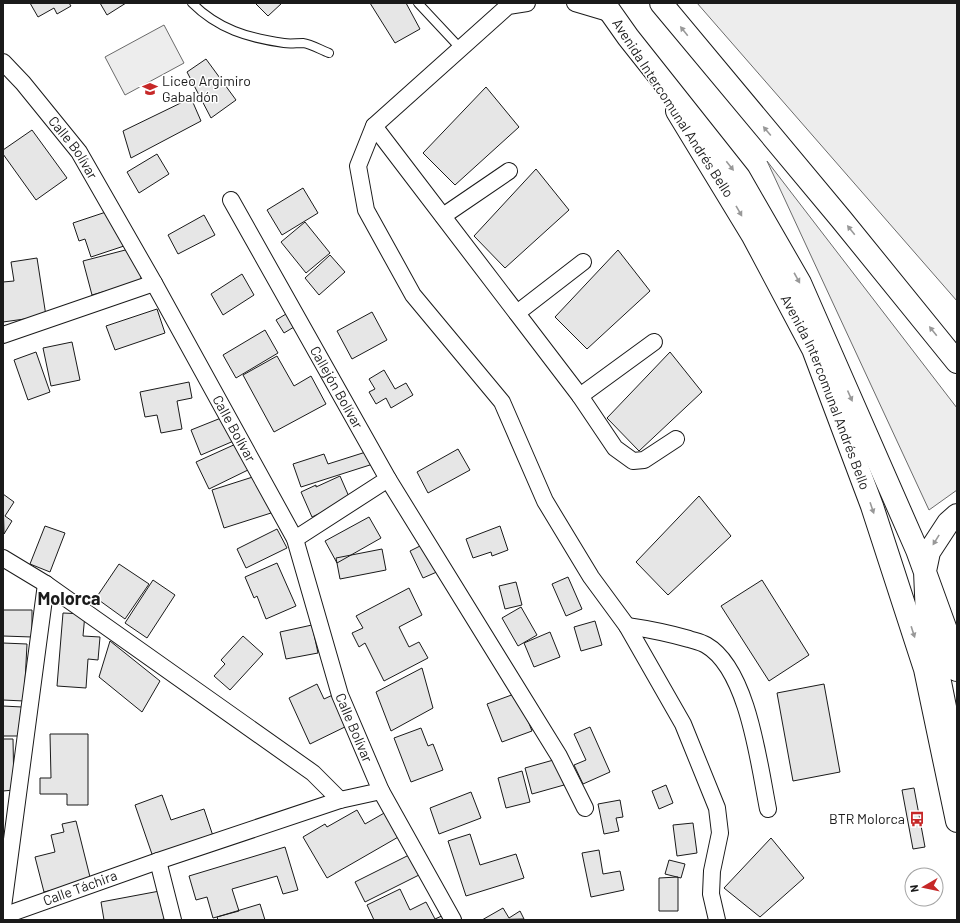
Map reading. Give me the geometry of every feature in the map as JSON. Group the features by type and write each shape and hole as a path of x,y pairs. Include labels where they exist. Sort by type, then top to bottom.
{"main road":[{"path":"661,3 841,218 957,362"},
{"name":"Avenida Intercomunal Andrés Bello","path":"608,8 628,36 736,207 773,271 813,349 872,506 925,669 957,821"},
{"path":"628,36 739,177 800,283 862,422 925,571 950,641 957,670"},
{"path":"957,515 948,523 929,552 925,571 927,617 957,767"}],"street":[{"path":"527,3 508,4 374,126 358,166 366,210 413,295 502,402 545,501 592,577 627,626 683,724 717,808 720,833 712,871 711,894 717,920"},
{"path":"575,3 608,8"},
{"name":"Calle Bolívar","path":"3,62 23,83 79,152 154,283 295,539 340,695 381,791 453,920"},
{"path":"374,126 580,396 615,448 633,461 644,460 676,439"},
{"path":"443,216 509,171"},
{"name":"Callejón Bolívar","path":"231,200 388,478 559,756 585,808"},
{"path":"517,313 583,262"},
{"path":"3,335 154,283"},
{"path":"580,396 654,342"},
{"path":"295,539 388,478"},
{"path":"3,558 46,584 313,773 340,800 381,791"},
{"path":"3,907 46,584"},
{"path":"627,626 664,631 705,644 717,652 734,675 742,697 756,748 768,809"},
{"name":"Calle Táchira","path":"3,916 158,861 340,800"},
{"path":"158,861 174,920"}],"lane":[{"path":"192,3 207,18 232,30 257,39 286,44 303,43 329,53"},
{"path":"418,3 461,48"}],"shaded area":[{"path":"697,3 957,3 957,301"},
{"path":"164,25 184,63 125,95 105,57"},
{"path":"767,161 957,408 957,490 929,510"}],"building":[{"path":"30,3 69,3 71,6 57,14 54,8 38,17"},
{"path":"100,3 126,3 107,15"},
{"path":"255,3 282,3 268,16"},
{"path":"370,3 406,3 420,29 395,43"},
{"path":"206,59 236,100 211,118 187,72"},
{"path":"486,87 519,127 455,185 423,153"},
{"path":"191,98 201,121 131,158 123,131"},
{"path":"32,130 67,178 36,200 3,154 3,150"},
{"path":"157,154 169,174 139,193 127,172"},
{"path":"536,169 569,210 505,268 474,236"},
{"path":"303,188 318,213 282,235 267,210"},
{"path":"112,210 124,246 91,257 85,239 79,241 73,223"},
{"path":"204,215 215,235 178,254 168,235"},
{"path":"305,222 330,253 306,273 281,242"},
{"path":"133,248 142,281 92,295 83,261"},
{"path":"618,250 650,291 587,349 555,317"},
{"path":"330,255 345,272 319,295 305,278"},
{"path":"37,258 46,316 3,322 3,282 14,281 11,262"},
{"path":"242,274 254,295 223,315 211,294"},
{"path":"157,309 165,333 115,350 106,326"},
{"path":"291,311 299,324 284,333 276,320"},
{"path":"372,312 387,340 352,359 337,331"},
{"path":"265,330 278,353 236,378 223,355"},
{"path":"72,342 80,380 51,386 43,348"},
{"path":"36,352 50,392 28,400 14,360"},
{"path":"670,352 702,392 639,451 607,418"},
{"path":"277,356 294,386 311,376 326,404 274,432 243,375"},
{"path":"384,370 395,389 406,383 413,395 391,408 386,398 376,404 369,392 375,389 369,379"},
{"path":"189,382 192,398 177,401 182,429 161,433 157,415 145,417 140,392"},
{"path":"226,416 236,440 201,455 191,430"},
{"path":"238,443 250,469 209,489 196,462"},
{"path":"458,449 470,470 428,493 417,472"},
{"path":"369,451 373,464 301,487 293,464 324,454 328,464"},
{"path":"259,475 271,513 224,528 212,490"},
{"path":"340,476 350,499 312,517 301,492"},
{"path":"3,494 14,502 5,516 12,521 4,534"},
{"path":"699,496 731,536 668,595 636,562"},
{"path":"369,517 381,538 337,563 325,541"},
{"path":"45,526 65,533 50,572 30,564"},
{"path":"500,526 508,550 492,556 491,552 473,558 466,539"},
{"path":"277,529 287,548 246,568 237,549"},
{"path":"426,543 439,571 423,578 410,551"},
{"path":"382,549 386,570 340,579 336,558"},
{"path":"277,563 296,606 266,619 257,596 254,598 245,577"},
{"path":"119,564 149,584 125,619 96,598"},
{"path":"568,577 582,609 566,616 552,584"},
{"path":"153,580 175,595 147,638 125,623"},
{"path":"762,580 809,655 769,681 721,606"},
{"path":"516,582 522,605 505,609 499,586"},
{"path":"409,588 422,615 399,627 409,647 419,642 428,658 384,681 365,643 359,647 352,633 363,628 356,616"},
{"path":"521,607 537,635 518,646 502,618"},
{"path":"3,610 32,610 32,637 3,636"},
{"path":"63,613 85,614 83,636 100,637 98,660 88,659 86,688 57,686"},
{"path":"595,621 602,645 581,651 574,627"},
{"path":"312,625 318,653 286,659 280,632"},
{"path":"550,632 560,657 534,667 524,643"},
{"path":"243,636 263,654 230,690 214,676 225,664 221,660"},
{"path":"110,641 160,681 142,712 99,677"},
{"path":"3,643 27,644 24,701 3,700"},
{"path":"422,668 433,708 391,731 376,692"},
{"path":"317,684 324,699 337,693 351,724 310,744 289,698"},
{"path":"824,684 840,772 793,781 777,693"},
{"path":"517,693 532,731 502,742 487,704"},
{"path":"3,706 22,707 21,736 3,736"},
{"path":"590,727 610,772 583,784 574,765 586,760 574,734"},
{"path":"421,728 428,746 433,744 443,770 411,782 394,738"},
{"path":"50,734 88,734 88,805 67,805 67,794 40,794 40,778 51,778"},
{"path":"3,739 13,739 14,790 3,791"},
{"path":"557,759 564,785 532,794 525,768"},
{"path":"522,771 530,802 506,808 498,778"},
{"path":"666,785 673,803 659,809 652,791"},
{"path":"914,788 925,847 913,849 902,790"},
{"path":"471,792 481,818 439,834 430,808"},
{"path":"162,795 171,820 204,809 214,839 154,860 135,805"},
{"path":"620,800 623,817 616,818 619,831 604,834 598,804"},
{"path":"357,810 365,824 386,812 400,836 327,878 303,837 325,824 327,827"},
{"path":"76,821 91,881 44,892 35,857 55,852 51,835 64,832 62,824"},
{"path":"693,823 697,853 677,856 673,825"},
{"path":"470,834 480,865 516,854 524,878 466,896 448,841"},
{"path":"771,838 804,878 760,917 724,888"},
{"path":"285,847 298,890 283,894 277,876 232,889 239,911 213,918 207,897 196,900 189,876"},
{"path":"599,850 603,874 620,871 624,890 591,897 582,853"},
{"path":"413,853 423,873 365,902 355,882"},
{"path":"669,860 685,864 681,878 665,874"},
{"path":"678,877 678,911 659,911 659,878"},
{"path":"400,889 410,910 426,902 435,919 444,915 446,920 374,920 367,905"},
{"path":"165,890 170,918 159,920 104,920 101,902"},
{"path":"260,904 265,920 218,920 217,917"},
{"path":"503,908 509,918 520,911 524,919 482,920"}],"place":[{"name":"Liceo Argimiro Gabaldón","path":"150,89"},
{"name":"BTR Molorca","path":"917,819"}],"district":[{"name":"Molorca","path":"69,599"}]}
